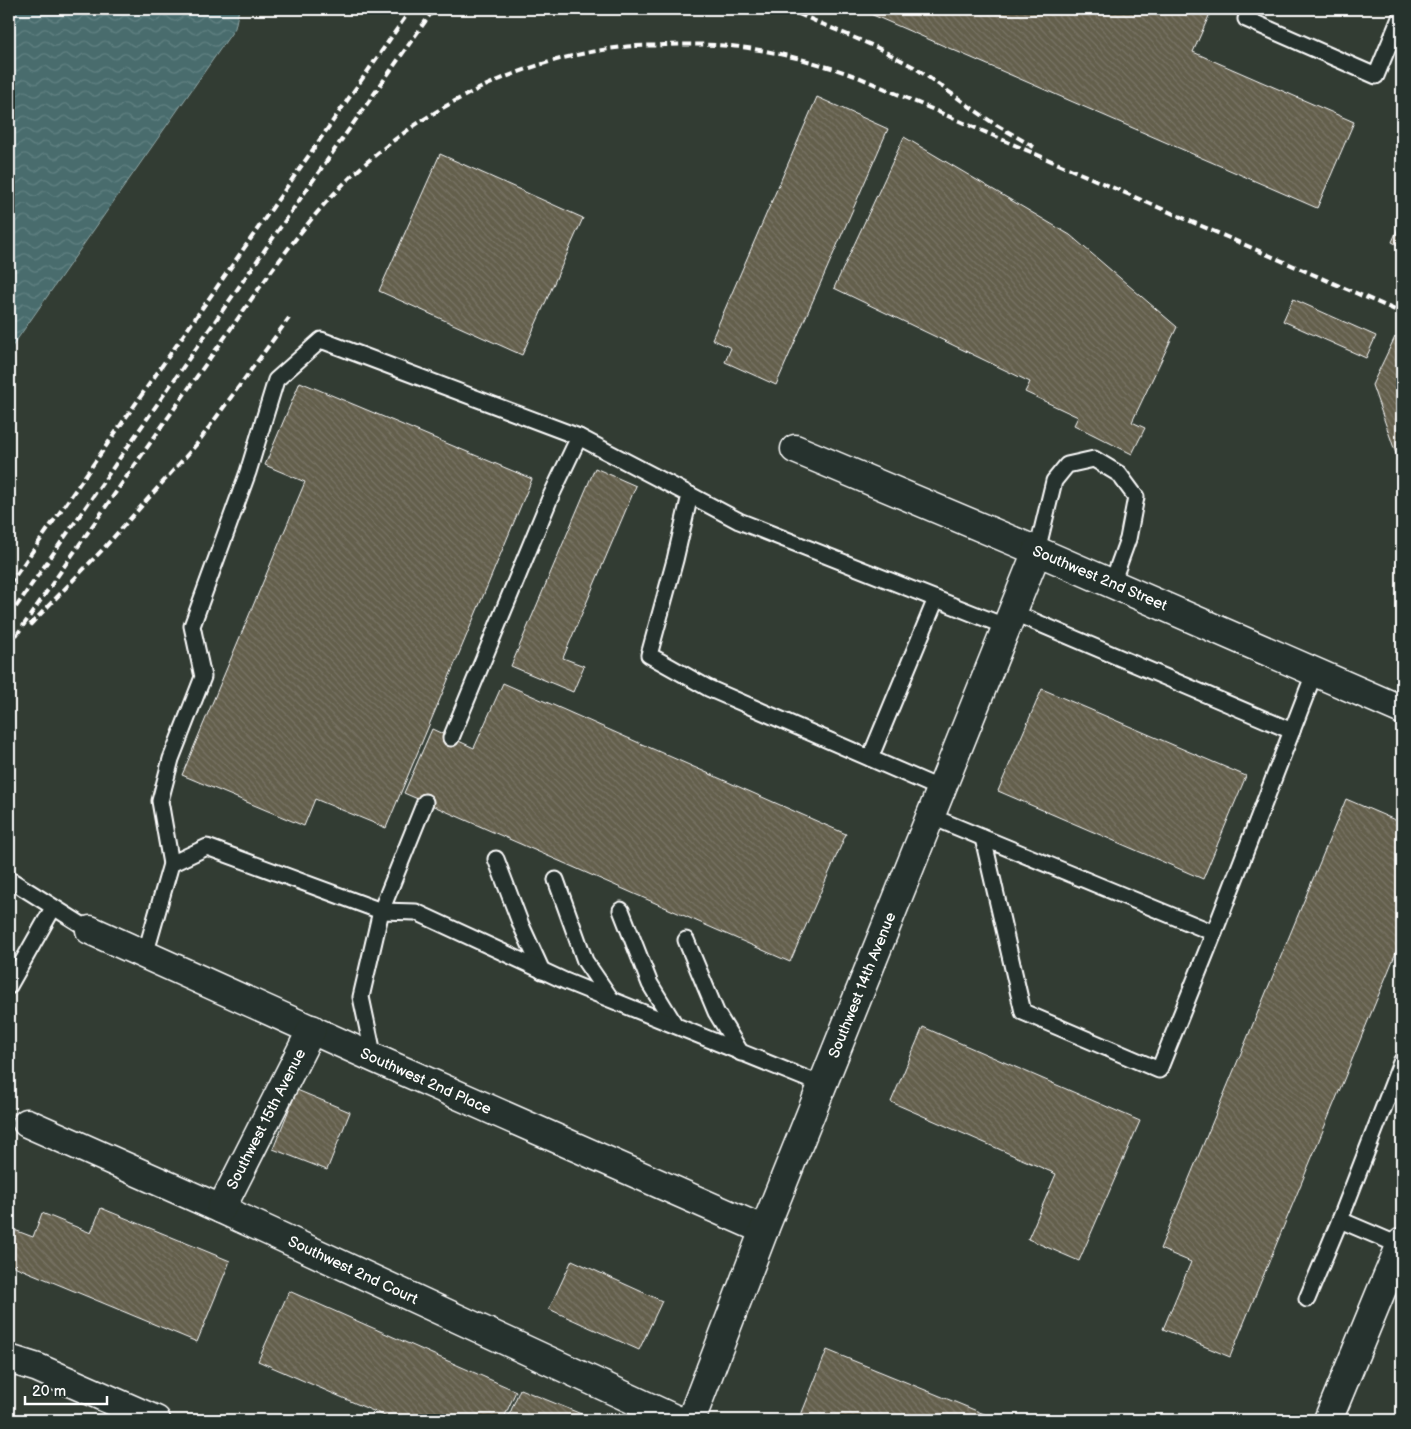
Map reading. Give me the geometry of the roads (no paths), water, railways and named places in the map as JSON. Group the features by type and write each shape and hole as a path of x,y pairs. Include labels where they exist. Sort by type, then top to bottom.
{"street":[{"name":"Southwest 2nd Street","path":"795,449 1112,583 1402,710"},
{"name":"Southwest 14th Avenue","path":"691,1420 764,1230 1037,551"},
{"name":"Southwest 2nd Place","path":"90,930 764,1230"},
{"name":"Southwest 15th Avenue","path":"221,1210 312,1029"},
{"name":"Southwest 2nd Court","path":"27,1123 677,1420"},
{"path":"1328,1420 1402,1244"},
{"path":"9,1350 38,1368"},
{"path":"9,1359 38,1368 156,1420"}],"lane":[{"path":"1251,9 1246,19 1376,76 1402,13"},
{"path":"145,955 171,864 160,801 171,759 203,677 192,626 248,472 276,380 320,340 579,437 739,521 936,599 1009,619 1292,731"},
{"path":"451,738 550,498 579,437"},
{"path":"1037,551 1054,481 1067,466 1094,459 1119,474 1136,497 1128,539 1112,583"},
{"path":"690,495 675,560 649,655 708,688 941,790"},
{"path":"870,758 936,599"},
{"path":"982,838 1022,1012 1159,1070 1315,672"},
{"path":"374,1058 361,997 381,911 425,802"},
{"path":"930,816 1214,933"},
{"path":"171,864 207,847 381,911 416,912 542,971 822,1085"},
{"path":"496,859 521,925 542,971"},
{"path":"9,879 90,930"},
{"path":"556,880 586,961 611,999"},
{"path":"9,986 53,908"},
{"path":"621,910 650,984 675,1025"},
{"path":"686,940 716,1012 741,1053"},
{"path":"1307,1299 1402,1060"},
{"path":"1340,1220 1402,1244"}],"water":[{"path":"9,9 239,9 235,28 9,351"}],"railway":[{"path":"9,585 411,9"},
{"path":"9,617 434,9"},
{"path":"787,9 876,47 914,67 993,123 1034,147"},
{"path":"9,646 274,268 305,227 351,176 420,122 458,99 497,80 539,65 581,54 634,46 721,45 767,51 832,68 858,77 1402,313"},
{"path":"30,625 104,548 196,445 289,318"}]}
